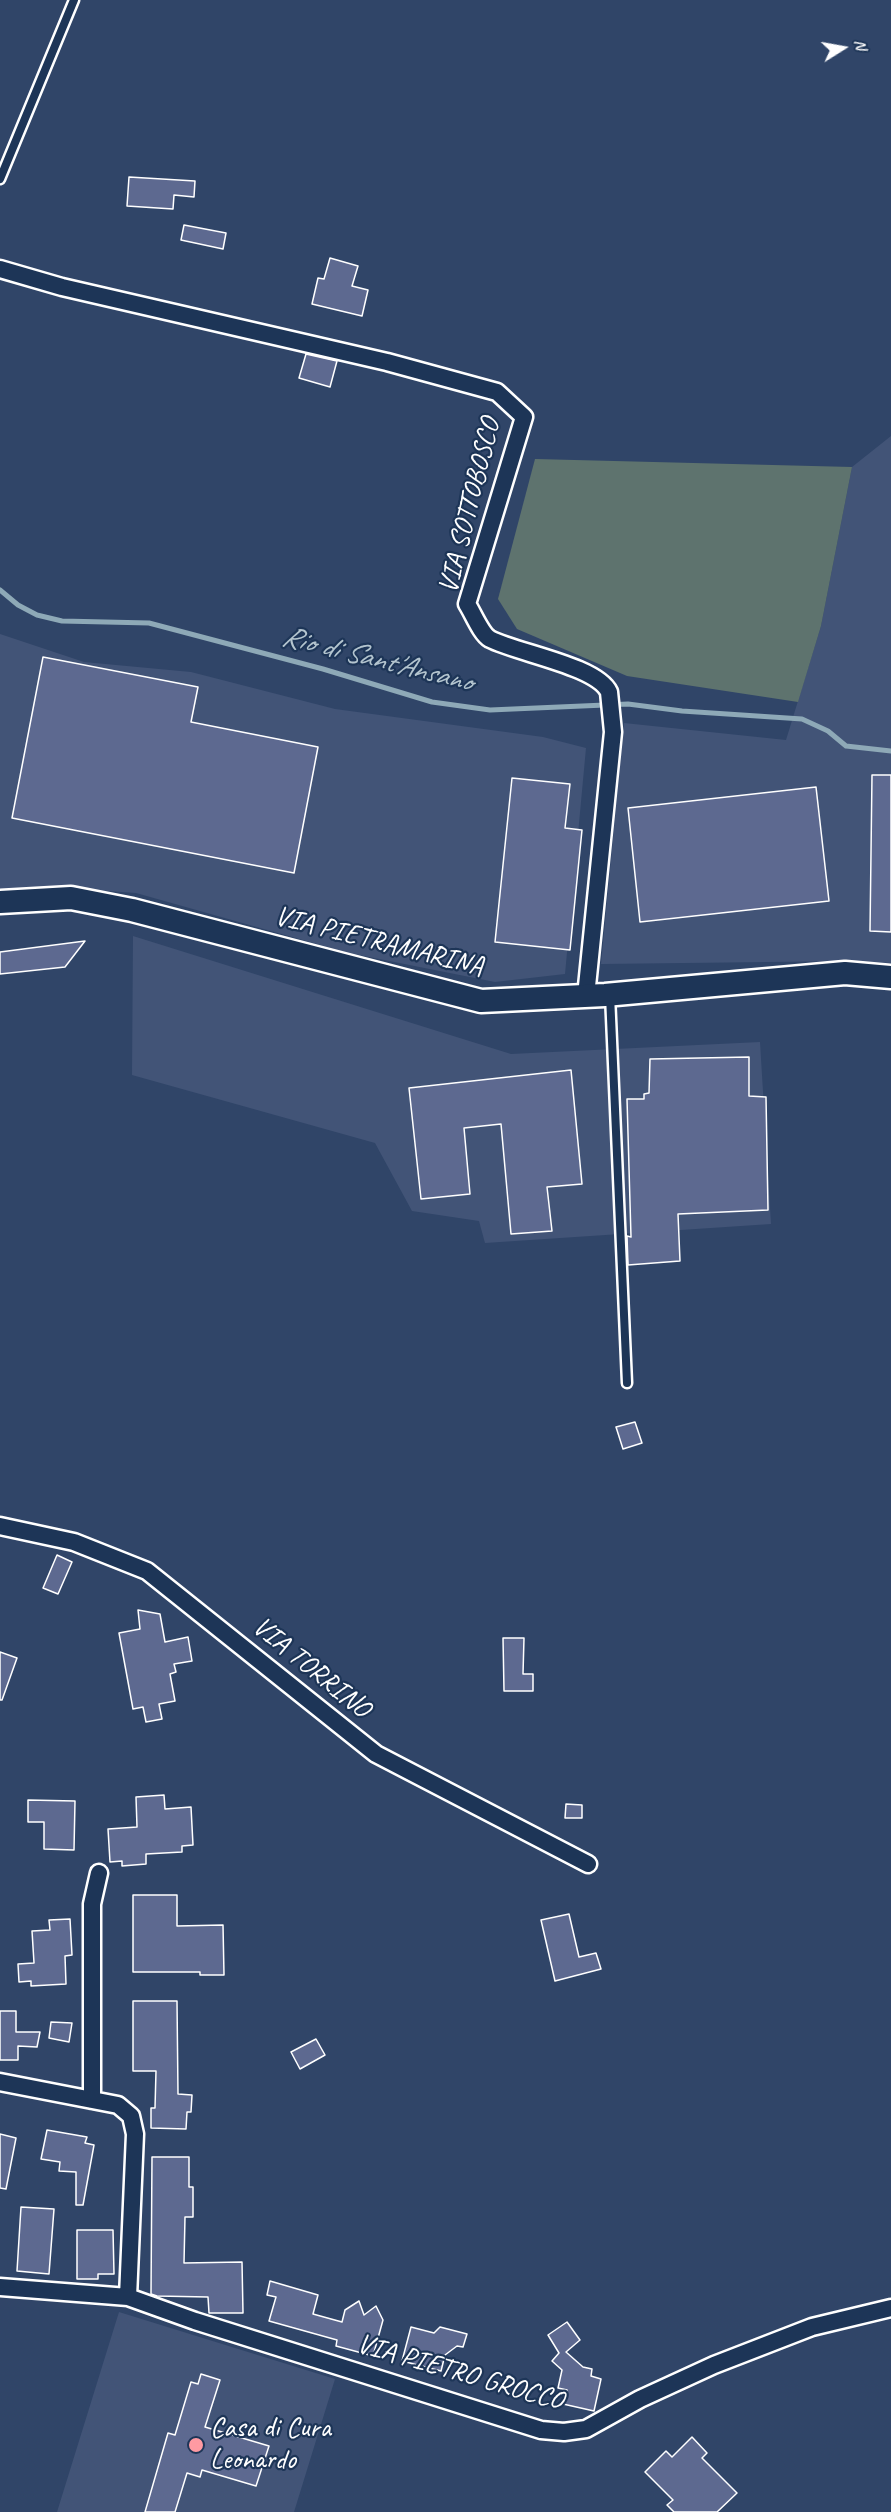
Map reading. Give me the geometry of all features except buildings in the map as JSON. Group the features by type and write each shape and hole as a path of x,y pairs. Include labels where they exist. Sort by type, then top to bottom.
{"main road":[{"name":"VIA PIETRAMARINA","path":"0,902 71,898 122,908 481,1000 610,995 845,973 891,977"}],"street":[{"name":"VIA SOTTOBOSCO","path":"0,269 62,287 387,362 497,392 524,417 467,604 488,638 580,670 606,686 609,692 613,721 586,996"},
{"name":"VIA TORRINO","path":"0,1526 74,1542 147,1571 376,1754 588,1864"},
{"path":"92,2100 92,1904 99,1873"},
{"path":"0,2082 118,2105 131,2116 135,2134 128,2297"},
{"name":"VIA PIETRO GROCCO","path":"0,2287 128,2297 195,2322 541,2430 564,2432 586,2429 640,2399 714,2365 812,2327 891,2308"}],"lane":[{"path":"0,179 74,0"},
{"path":"610,995 627,1383"}],"shaded area":[{"path":"891,436 891,963 852,961 601,964 624,723 786,740 821,626 852,467"},
{"path":"0,634 84,662 191,672 335,709 543,737 586,748 565,974 495,982 349,953 136,893 49,887 0,894"},
{"path":"133,936 511,1054 760,1042 771,1224 485,1243 479,1221 412,1211 375,1143 132,1075"},
{"name":"Casa di Cura Leonardo","path":"119,2312 335,2379 294,2512 57,2512"}],"green space":[{"path":"535,459 852,467 821,626 798,702 627,676 517,629 498,599"}],"waterway":[{"name":"Rio di Sant'Ansano","path":"0,590 18,605 37,615 62,621 149,623 323,669 432,702 490,710 628,704 682,711 802,719 828,731 846,746 891,751"}],"place":[{"name":"Casa di Cura Leonardo","path":"196,2445"}]}
